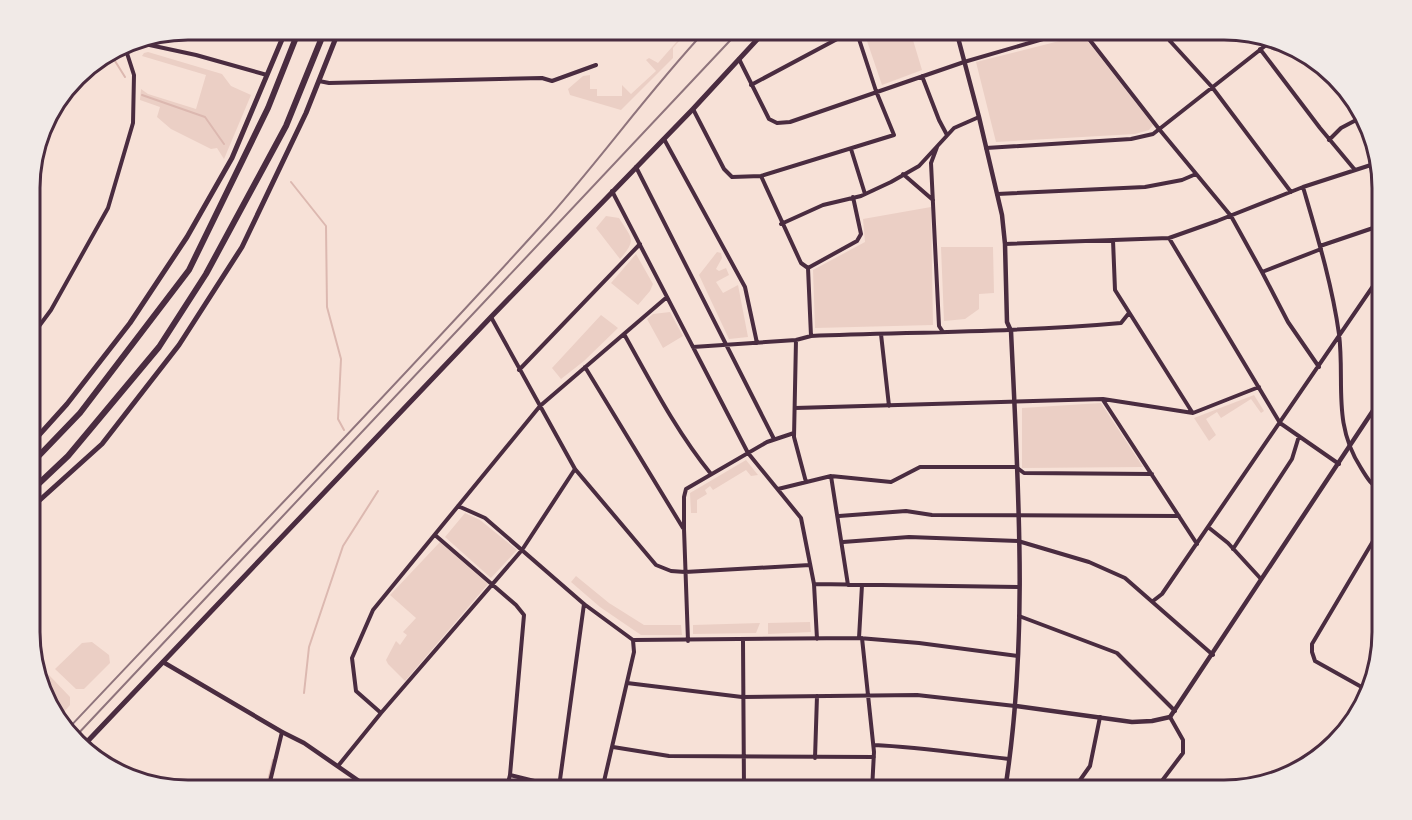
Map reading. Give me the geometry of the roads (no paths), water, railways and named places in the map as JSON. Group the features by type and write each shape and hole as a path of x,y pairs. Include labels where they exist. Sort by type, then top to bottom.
{"highway":[{"path":"40,455 80,413 189,270 268,108 295,40"},
{"path":"40,482 68,456 152,356 206,274 286,126 321,40"}],"main road":[{"path":"40,434 67,404 130,323 187,237 232,158 282,40"},
{"path":"40,500 102,444 179,345 242,247 319,81 335,40"},
{"path":"89,740 757,40"}],"street":[{"path":"751,85 836,40"},
{"path":"693,109 724,169 732,177 760,176 894,135 858,40"},
{"path":"958,40 997,194 1005,244 1007,322 1011,332 1019,586 1016,706 1007,779"},
{"path":"739,59 769,119 777,123 790,123 964,62 1040,40"},
{"path":"1090,40 1231,216 1288,322 1319,367"},
{"path":"1170,41 1212,87 1291,192"},
{"path":"152,45 267,75"},
{"path":"986,148 1131,139 1153,134 1264,47"},
{"path":"1260,49 1329,140 1355,170"},
{"path":"40,325 51,310 108,208 133,123 134,75 127,54"},
{"path":"319,81 329,83 542,78 552,81 596,65"},
{"path":"922,76 947,135"},
{"path":"782,224 823,205 865,194 919,166 954,128 979,117"},
{"path":"1329,140 1341,128 1355,122"},
{"path":"664,138 745,287 758,343"},
{"path":"938,145 931,163 939,326 944,333"},
{"path":"851,149 865,194"},
{"path":"1005,244 1169,238 1303,187 1370,165"},
{"path":"636,166 774,439"},
{"path":"903,174 934,201"},
{"path":"997,194 1145,187 1182,180 1196,174"},
{"path":"760,176 801,263 808,268"},
{"path":"1303,187 1321,248 1339,336 1343,428 1349,448 1371,482"},
{"path":"612,191 748,453 801,518 814,584 817,639"},
{"path":"808,268 857,241 861,234 853,197"},
{"path":"1262,272 1371,229"},
{"path":"1169,238 1280,423 1339,464"},
{"path":"1113,240 1115,290 1193,413"},
{"path":"519,369 640,244"},
{"path":"808,268 811,336"},
{"path":"1153,601 1162,594 1197,544 1371,289"},
{"path":"381,713 356,691 352,658 373,610 540,406 667,297"},
{"path":"693,347 796,340 811,336 1011,332 1121,323 1129,314"},
{"path":"491,317 575,469 656,565 671,571 685,572 810,566"},
{"path":"624,334 690,449 711,474"},
{"path":"881,334 889,406"},
{"path":"796,340 794,433 806,482"},
{"path":"585,367 684,530"},
{"path":"795,408 1103,399 1193,413 1259,387"},
{"path":"1103,399 1197,544"},
{"path":"627,683 742,697 917,695 1132,722 1170,717 1371,414"},
{"path":"688,641 684,530 686,489 774,439 794,433"},
{"path":"1233,549 1292,459 1299,436"},
{"path":"777,489 831,476 891,482 920,467 1016,467 1024,473 1152,474"},
{"path":"338,766 522,550 575,469"},
{"path":"831,476 848,585"},
{"path":"458,506 485,518 584,604 633,640 861,638 1018,656"},
{"path":"839,516 906,511 932,515 1179,516"},
{"path":"1208,528 1233,549 1261,579"},
{"path":"435,534 516,605 524,615 509,780"},
{"path":"843,542 909,537 1018,541 1089,562 1125,578 1213,655"},
{"path":"1361,686 1315,661 1312,644 1371,544"},
{"path":"814,584 1019,586"},
{"path":"862,585 861,638 870,696 874,745 873,779"},
{"path":"560,780 584,604"},
{"path":"1018,616 1118,653 1175,711"},
{"path":"604,780 634,652 633,640"},
{"path":"742,640 743,779"},
{"path":"163,662 304,743 358,780"},
{"path":"815,758 817,696"},
{"path":"1081,779 1090,766 1100,717"},
{"path":"1163,779 1183,753 1184,740 1170,717"},
{"path":"270,780 282,732"},
{"path":"874,745 1010,759"},
{"path":"612,747 669,756 874,757"},
{"path":"510,775 529,780"}],"waterway":[{"path":"114,60 125,77"},
{"path":"142,95 205,117 224,144"},
{"path":"291,182 326,226 327,307 341,359 338,419 344,430"},
{"path":"304,693 309,647 343,546 378,491"},
{"path":"268,780 273,760"}],"railway":[{"path":"73,724 482,291 582,178 663,78 697,40"},
{"path":"80,732 731,40"}]}
